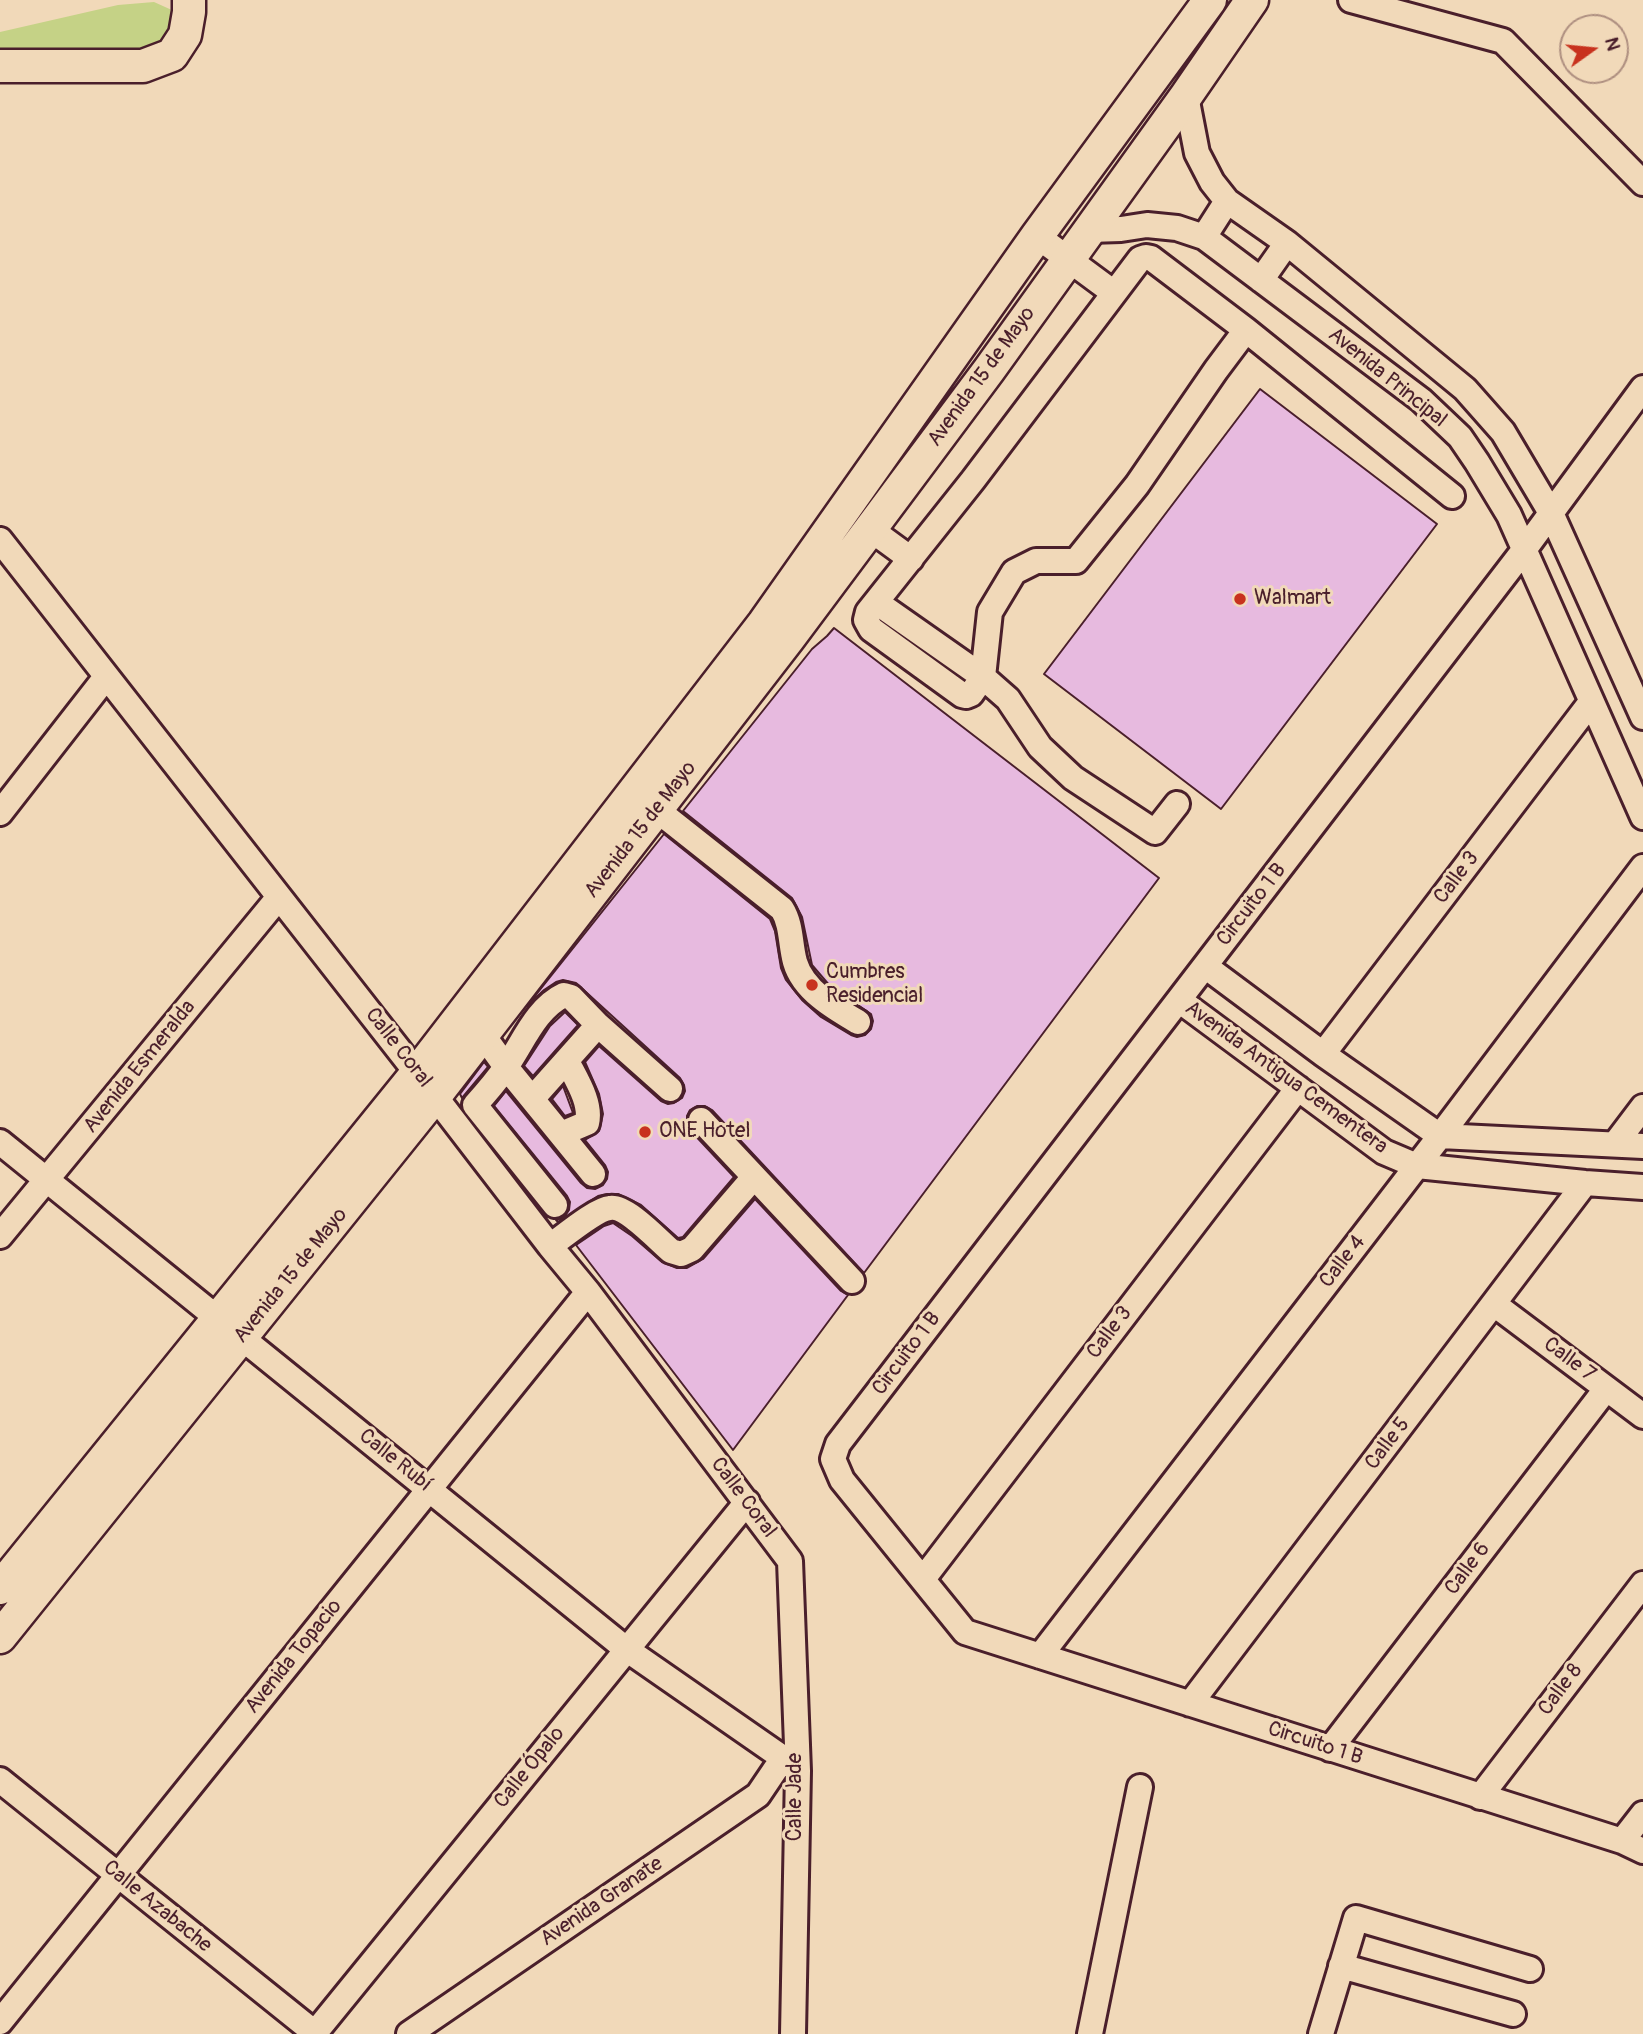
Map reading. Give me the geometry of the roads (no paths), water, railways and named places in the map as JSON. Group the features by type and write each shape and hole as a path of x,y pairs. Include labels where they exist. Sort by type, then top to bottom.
{"main road":[{"path":"0,66 144,65 172,55 185,35 189,0"},
{"name":"Avenida 15 de Mayo","path":"426,1085 483,1035 657,810 1037,236 1210,0"},
{"name":"Avenida 15 de Mayo","path":"0,1637 230,1328 426,1085 776,630 870,529 989,370 1252,0"},
{"name":"Avenida 15 de Mayo","path":"0,1588 230,1328"}],"street":[{"path":"1351,0 1503,41 1643,183"},
{"name":"Avenida Principal","path":"1186,96 1197,153 1212,182 1227,201 1287,243 1465,389 1503,432 1551,513 1643,717"},
{"path":"1204,237 1227,201"},
{"name":"Avenida Principal","path":"1089,230 1147,225 1177,228 1204,237 1421,400 1460,437 1509,515 1643,817"},
{"path":"1037,236 1114,293"},
{"path":"1261,280 1287,243"},
{"path":"1246,330 1136,485 1076,561 1036,561 1014,572 990,612 984,677 971,694 962,695 871,629 866,620 868,612 973,480 1140,259 1146,257 1151,258 1246,330 1452,496"},
{"name":"Circuito 1 B","path":"1632,1846 965,1632 842,1480 833,1459 838,1444 1524,550 1643,388"},
{"path":"870,529 911,559"},
{"name":"Calle Coral","path":"0,540 588,1292 790,1560"},
{"path":"0,813 106,677"},
{"path":"984,677 1008,699 1040,747 1073,778 1154,832 1177,804"},
{"name":"Calle 3","path":"1323,1054 1591,702"},
{"path":"657,810 782,909 789,921 796,965 806,984 834,1008 858,1022"},
{"name":"Calle 4","path":"1040,1656 1643,867"},
{"name":"Avenida Esmeralda","path":"0,1236 279,897"},
{"name":"Avenida Antigua Cementera","path":"1205,966 1323,1054 1440,1136"},
{"path":"555,1205 475,1105 506,1067 536,1021 557,998 564,995 571,997 598,1025 670,1088"},
{"path":"510,999 536,1021"},
{"name":"Avenida Antigua Cementera","path":"1179,1000 1384,1152 1417,1166 1643,1187"},
{"path":"533,1098 598,1025"},
{"path":"483,1035 593,1174"},
{"path":"561,1134 587,1124 590,1114 567,1061"},
{"name":"Calle 3","path":"923,1579 1298,1087"},
{"path":"1615,1144 1643,1107"},
{"path":"701,1120 852,1282"},
{"path":"1440,1136 1643,1146"},
{"name":"Calle Rubí","path":"0,1142 626,1649 790,1765"},
{"path":"550,1246 599,1212 611,1207 625,1211 671,1251 681,1254 692,1249 754,1177"},
{"name":"Calle 5","path":"1190,1704 1585,1183"},
{"name":"Avenida Topacio","path":"0,2022 588,1292"},
{"name":"Calle 7","path":"1494,1304 1643,1416"},
{"name":"Calle 6","path":"1330,1749 1606,1389"},
{"name":"Calle Ópalo","path":"315,2033 747,1502"},
{"name":"Calle Jade","path":"790,1560 793,2034"},
{"name":"Calle 8","path":"1480,1797 1643,1584"},
{"name":"Avenida Granate","path":"409,2034 758,1795 790,1765"},
{"name":"Calle Azabache","path":"0,1780 315,2033"},
{"path":"1090,2034 1140,1787"},
{"path":"1632,1846 1643,1814"},
{"path":"1321,2034 1356,1918 1530,1969"},
{"path":"1341,1966 1513,2014"}],"place":[{"name":"Walmart","path":"1240,599"},
{"name":"Cumbres Residencial","path":"812,985"},
{"name":"ONE Hotel","path":"645,1132"}]}
